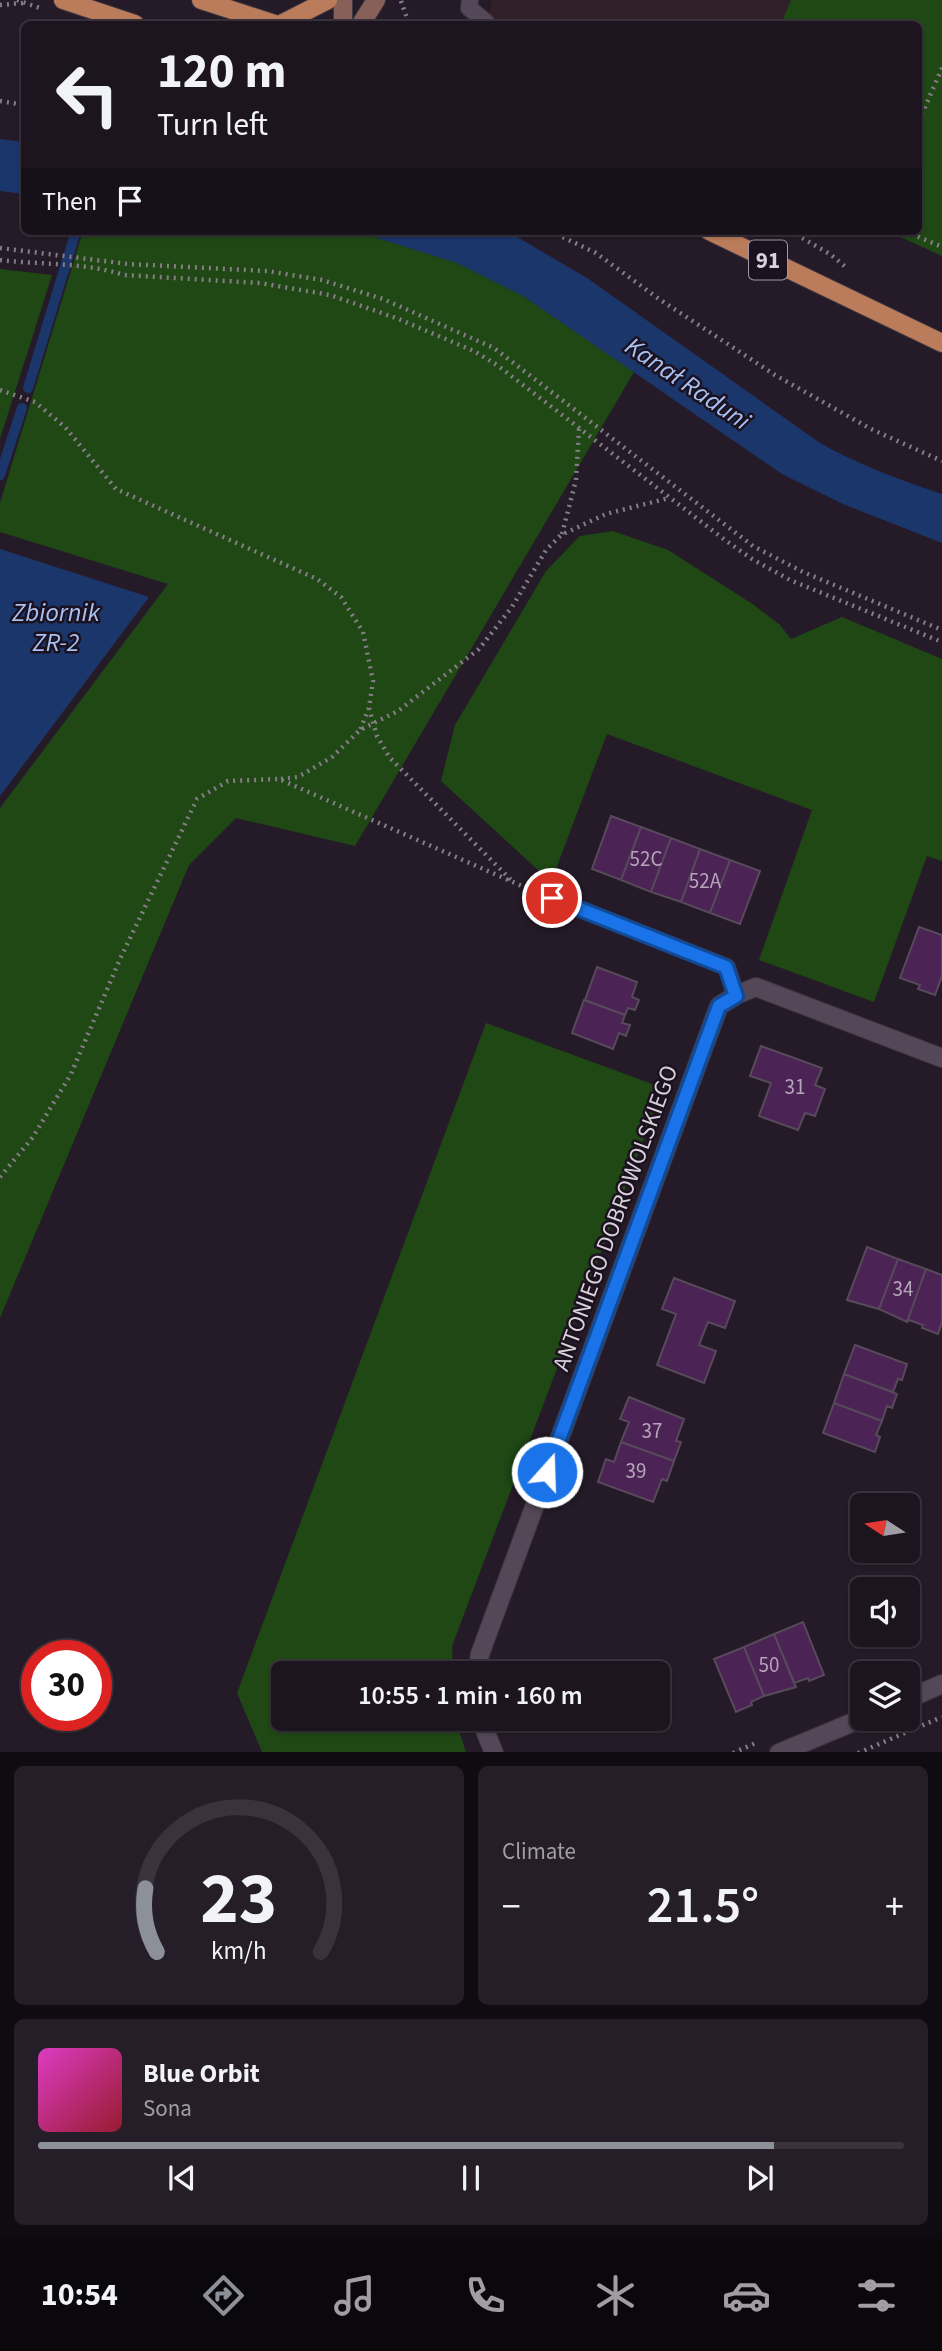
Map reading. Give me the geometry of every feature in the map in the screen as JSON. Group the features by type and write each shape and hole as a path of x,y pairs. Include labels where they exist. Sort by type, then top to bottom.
{"main road":[{"path":"63,0 126,21"},
{"path":"201,0 265,21"},
{"path":"281,21 328,0"},
{"path":"343,0 344,21"},
{"path":"363,21 376,0"},
{"name":"91","path":"717,235 942,343"}],"street":[{"path":"736,996 756,987 942,1058"},
{"name":"ANTONIEGO DOBROWOLSKIEGO","path":"479,1661 719,1006 736,996"},
{"path":"920,1694 942,1685"},
{"path":"779,1752 850,1722"},
{"path":"485,1731 494,1752"}],"lane":[{"path":"470,0 469,8 485,21"},
{"path":"552,898 726,967 736,996"}],"path":[{"path":"401,0 408,21"},
{"path":"0,5 26,3"},
{"path":"922,114 942,68"},
{"path":"0,102 21,105"},
{"path":"558,235 596,253 659,299 775,375 871,429 942,461"},
{"path":"797,235 830,254 853,273"},
{"path":"914,235 942,247"},
{"path":"0,248 128,264 267,271 322,280 395,304 494,348 753,546 803,572 942,630"},
{"path":"0,260 43,261 107,269 124,275 261,283 330,295 396,318 485,357 725,540 776,573 942,642"},
{"path":"0,390 36,402 65,427 116,489 317,579 341,597 363,632 373,681 369,708 360,730"},
{"path":"561,535 576,480 579,429"},
{"path":"0,1177 33,1137 71,1074 120,959 197,799 228,781 298,777 332,757 360,730 398,711 478,649 512,607 546,550 561,535 606,513 670,498"},
{"path":"369,708 377,736 390,758 516,885"},
{"path":"279,779 516,885 552,898"},
{"path":"858,1752 942,1717"}],"shaded area":[{"path":"492,0 791,0 782,21 487,21"}],"green space":[{"path":"791,0 942,0 942,256 896,235 922,235 922,21 782,21"},
{"path":"82,235 368,235 457,263 523,296 634,372 355,846 236,818 189,865 0,1318 0,808 168,584 0,532 0,503"},
{"path":"0,269 52,275 0,439"},
{"path":"613,531 668,550 754,605 780,625 791,639 842,617 942,659 942,861 927,856 874,1002 759,960 812,810 607,734 551,882 441,781 455,725 546,571 580,536"},
{"path":"486,1023 663,1088 452,1646 453,1661 271,1661 271,1731 459,1731 466,1752 262,1752 237,1693"}],"water":[{"path":"0,139 21,142 21,194 0,191"},
{"name":"Kanał Raduni","path":"368,235 514,235 587,278 820,443 880,472 942,494 942,543 843,504 782,474 523,296 457,263"},
{"name":"Zbiornik ZR-2","path":"0,549 149,597 0,796"}],"building":[{"path":"611,816 641,827 621,880 592,869"},
{"path":"641,827 671,838 651,892 621,880"},
{"path":"671,838 700,849 681,902 651,892"},
{"path":"700,849 730,860 710,913 681,902"},
{"path":"730,860 760,871 740,924 710,913"},
{"path":"919,927 942,935 942,976 935,995 918,989 920,985 900,978"},
{"path":"597,967 637,982 632,997 639,1000 635,1010 628,1008 625,1015 585,1000"},
{"path":"584,1000 625,1015 622,1023 630,1025 626,1036 619,1033 613,1049 572,1033"},
{"path":"761,1046 822,1068 815,1085 825,1089 815,1116 805,1113 798,1130 759,1116 771,1083 750,1076"},
{"path":"867,1247 898,1259 879,1309 847,1300"},
{"path":"898,1259 926,1269 907,1322 879,1309"},
{"path":"926,1269 942,1275 942,1322 938,1334 922,1328 923,1325 909,1320 907,1322"},
{"path":"674,1278 735,1301 725,1328 708,1322 699,1345 716,1351 704,1383 657,1365 676,1314 662,1309"},
{"path":"855,1345 907,1364 902,1380 898,1379 893,1392 844,1374"},
{"path":"844,1374 897,1394 892,1408 887,1406 882,1421 834,1403"},
{"path":"629,1397 684,1419 676,1441 681,1442 674,1461 621,1442 629,1422 620,1419"},
{"path":"834,1403 882,1421 876,1435 880,1437 875,1452 823,1433"},
{"path":"621,1442 674,1461 667,1481 662,1479 653,1502 598,1482 606,1459 614,1462"},
{"path":"803,1622 824,1675 794,1683 774,1634"},
{"path":"774,1634 796,1687 764,1696 744,1647"},
{"path":"744,1647 764,1696 736,1712 714,1659"}],"waterway":[{"path":"28,388 75,235"},
{"path":"0,475 22,408"}],"route":[{"path":"547,1472 719,1006 736,996 726,967 552,898"}]}
